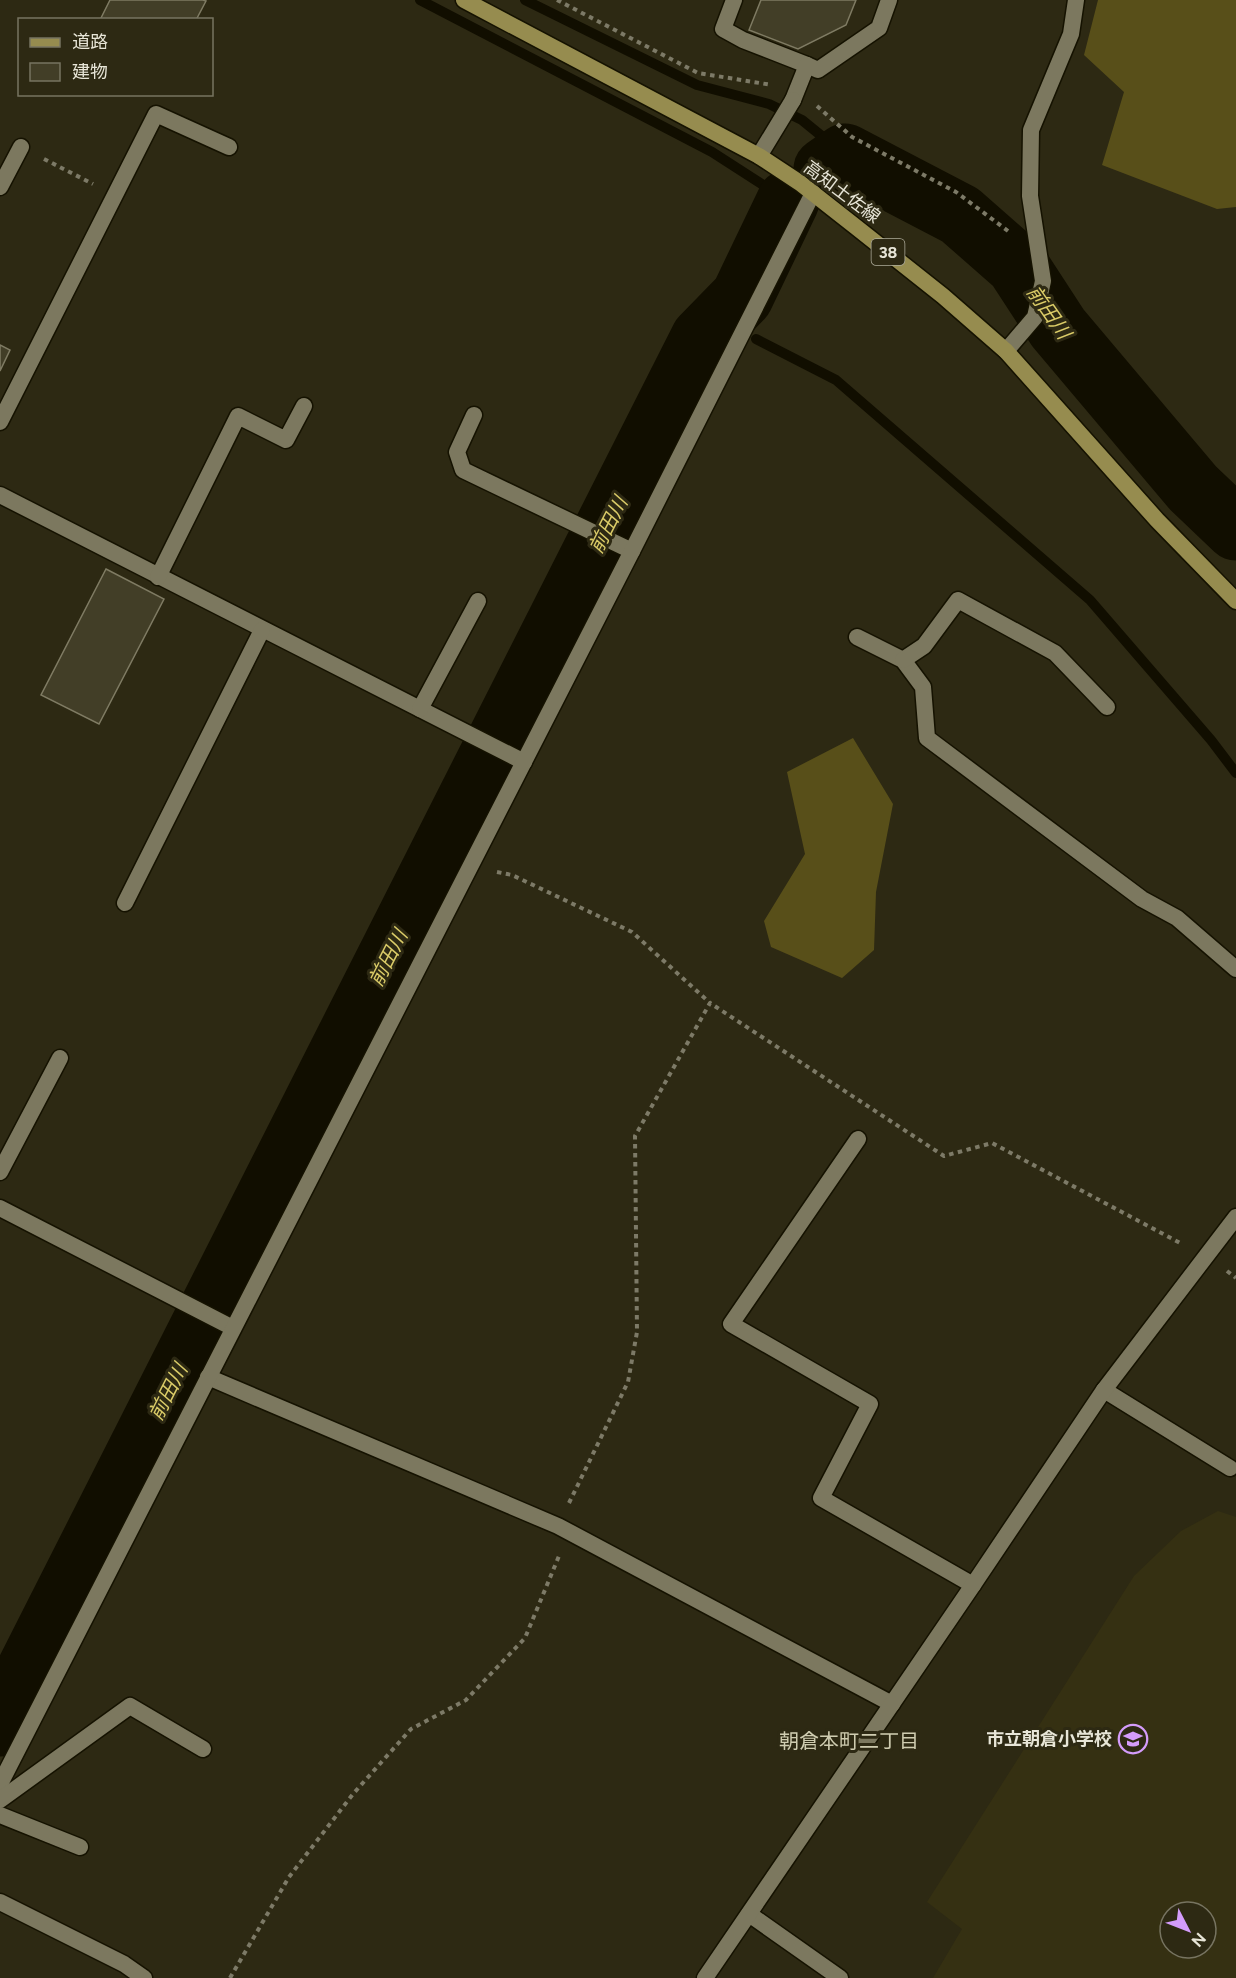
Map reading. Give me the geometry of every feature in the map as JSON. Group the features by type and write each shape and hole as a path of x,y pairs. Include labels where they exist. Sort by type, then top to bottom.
{"main road":[{"name":"高知土佐線","path":"464,0 759,156 813,193 943,296 1006,351 1157,520 1236,601"}],"street":[{"path":"734,0 723,29 742,40 818,70 879,28 889,0"},
{"path":"1006,351 1035,317 1042,274 1030,196 1031,130 1071,34 1076,0"},
{"path":"759,156 795,95 807,65"},
{"path":"0,422 156,114 229,147"},
{"path":"0,187 21,147"},
{"path":"0,1784 208,1377 227,1325 524,762 625,548 813,193"},
{"path":"158,577 238,416 286,440 304,406"},
{"path":"474,415 457,452 463,470 625,548"},
{"path":"0,495 524,762"},
{"path":"903,660 924,646 958,600 1055,653 1107,707"},
{"path":"420,709 478,601"},
{"path":"125,903 262,630"},
{"path":"856,637 903,660 923,687 927,738 1142,899 1177,918 1236,969"},
{"path":"0,1172 60,1058"},
{"path":"858,1139 731,1324 870,1404 821,1498 973,1585"},
{"path":"0,1208 227,1325"},
{"path":"705,1978 1104,1390 1236,1217"},
{"path":"208,1377 547,1522 892,1704"},
{"path":"1104,1390 1230,1468"},
{"path":"0,1800 130,1706 203,1749"},
{"path":"0,1815 80,1846"},
{"path":"0,1902 123,1964 144,1978"},
{"path":"749,1914 840,1978"}],"path":[{"path":"557,0 698,73 795,95 852,137 956,192 1005,228 1042,274"},
{"path":"21,147 116,195"},
{"path":"470,866 512,875 632,932 711,1003"},
{"path":"230,1978 289,1877 353,1794 411,1729 466,1700 525,1638 554,1564 572,1534"}],"shaded area":[{"path":"1098,0 1236,0 1236,207 1217,209 1102,165 1124,92 1084,55"},
{"path":"853,738 893,804 876,892 874,950 842,978 771,947 764,921 805,854 787,772"},
{"name":"市立朝倉小学校","path":"1218,1511 1236,1517 1236,1978 933,1978 962,1929 927,1902 1134,1576 1181,1531"}],"building":[{"path":"110,0 206,1 197,18 101,18"},
{"path":"761,0 856,0 846,25 798,49 749,30"},
{"path":"0,345 10,350 0,371"},
{"path":"106,569 164,599 99,724 41,695"}],"waterway":[{"path":"420,0 712,152 788,201"},
{"path":"525,0 697,85 769,104 802,120 845,155"},
{"name":"前田川","path":"825,169 845,155 960,215 1017,265 1058,328 1193,488 1236,529"},
{"name":"前田川","path":"0,1725 702,338 742,297 788,201"},
{"path":"756,339 836,380 1090,600 1211,740 1236,773"}],"place":[{"name":"市立朝倉小学校","path":"1133,1739"}],"district":[{"name":"朝倉本町二丁目","path":"849,1741"}]}
